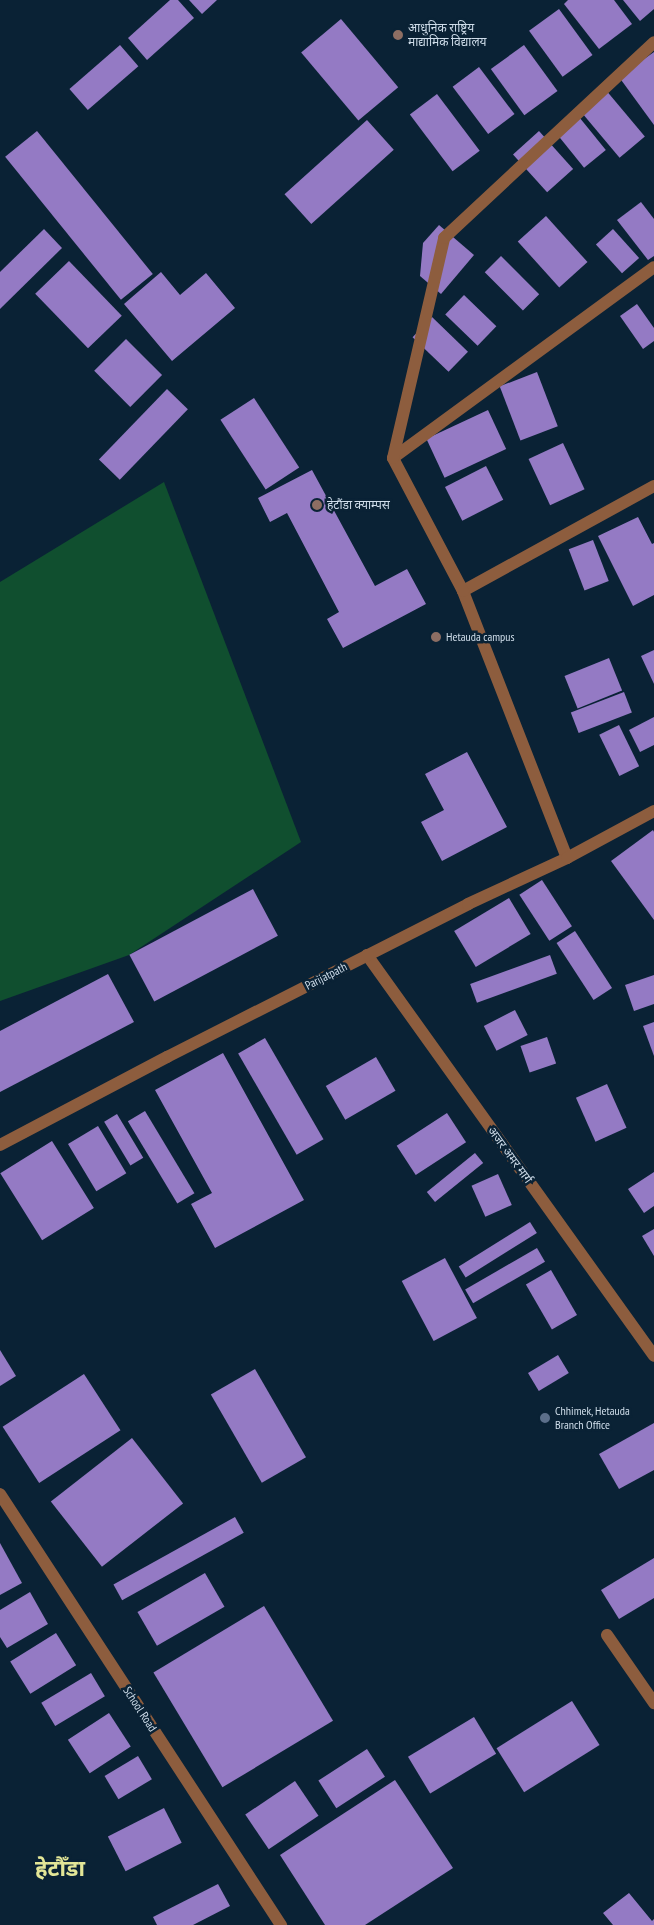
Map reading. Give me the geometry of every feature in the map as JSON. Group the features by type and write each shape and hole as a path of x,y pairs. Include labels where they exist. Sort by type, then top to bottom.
{"street":[{"path":"567,858 463,591 393,458 444,238 654,42"},
{"path":"393,458 654,267"},
{"path":"463,591 654,486"},
{"name":"Parijatpath","path":"0,1145 367,955 567,858 654,811"},
{"name":"अजर अमर मार्ग","path":"367,955 654,1356"},
{"name":"School Road","path":"0,1494 281,1925"},
{"path":"607,1635 654,1703"}],"green space":[{"path":"164,482 301,842 129,955 0,1001 0,582"}],"building":[{"path":"170,0 178,0 194,18 147,60 128,38"},
{"path":"189,0 217,0 202,14"},
{"path":"568,0 614,0 632,24 599,49 564,4"},
{"path":"623,0 654,0 654,9 640,21"},
{"path":"559,9 593,55 563,77 529,31"},
{"path":"341,19 398,87 358,121 301,52"},
{"path":"120,45 138,66 88,110 69,89"},
{"path":"524,45 558,91 524,115 491,69"},
{"path":"654,52 654,125 619,77"},
{"path":"479,67 515,114 488,134 453,87"},
{"path":"605,89 645,136 620,158 580,110"},
{"path":"437,94 480,151 453,171 410,114"},
{"path":"575,112 606,150 584,168 553,130"},
{"path":"367,120 394,150 311,224 285,194"},
{"path":"37,131 153,274 121,300 5,157"},
{"path":"539,131 573,169 547,192 513,154"},
{"path":"641,202 654,219 654,256 648,260 617,220"},
{"path":"546,216 587,262 559,288 518,241"},
{"path":"439,225 474,255 441,294 420,276 423,243"},
{"path":"44,229 62,248 0,309 0,272"},
{"path":"613,229 639,258 622,273 596,244"},
{"path":"501,256 539,294 523,310 485,272"},
{"path":"69,261 122,316 88,348 35,294"},
{"path":"161,272 180,295 206,273 235,308 172,361 124,304"},
{"path":"464,295 496,326 478,346 445,314"},
{"path":"637,304 654,328 654,341 643,349 620,316"},
{"path":"432,317 468,352 449,372 413,337"},
{"path":"126,339 162,375 130,407 94,371"},
{"path":"537,372 558,426 520,440 500,386"},
{"path":"167,389 188,409 120,480 99,459"},
{"path":"254,398 299,468 266,489 220,420"},
{"path":"488,410 506,449 445,478 426,439"},
{"path":"563,443 585,489 550,505 529,459"},
{"path":"486,466 503,500 462,521 445,487"},
{"path":"312,470 375,586 407,569 426,604 343,648 327,619 339,612 287,513 270,522 258,498"},
{"path":"638,517 652,544 654,543 654,595 633,606 598,536"},
{"path":"593,540 609,581 584,590 569,549"},
{"path":"654,650 654,684 641,656"},
{"path":"609,658 622,690 578,708 564,676"},
{"path":"624,692 632,713 579,733 571,712"},
{"path":"654,717 654,745 640,752 629,730"},
{"path":"619,725 639,766 619,776 599,735"},
{"path":"467,752 507,827 442,861 421,822 444,810 425,774"},
{"path":"653,830 654,832 654,920 611,861"},
{"path":"542,880 572,926 549,941 519,895"},
{"path":"253,889 278,936 154,1002 129,955"},
{"path":"509,898 531,934 476,967 454,931"},
{"path":"575,931 612,988 594,1000 557,943"},
{"path":"550,955 557,974 477,1003 470,984"},
{"path":"108,974 134,1022 0,1092 0,1031"},
{"path":"654,975 654,1004 634,1011 625,985"},
{"path":"515,1010 528,1035 497,1051 484,1026"},
{"path":"654,1022 654,1056 643,1026"},
{"path":"547,1037 556,1063 530,1073 521,1046"},
{"path":"265,1038 324,1139 297,1155 238,1054"},
{"path":"223,1053 304,1200 215,1248 191,1204 212,1193 155,1090"},
{"path":"376,1057 396,1091 345,1120 326,1086"},
{"path":"607,1084 627,1128 595,1142 576,1098"},
{"path":"145,1111 194,1193 177,1204 128,1121"},
{"path":"447,1113 466,1142 416,1175 397,1146"},
{"path":"117,1114 143,1158 130,1165 104,1122"},
{"path":"98,1126 126,1173 96,1191 68,1144"},
{"path":"52,1141 94,1208 42,1240 0,1173"},
{"path":"475,1153 483,1163 435,1202 427,1192"},
{"path":"654,1172 654,1206 644,1213 628,1189"},
{"path":"498,1174 512,1205 485,1217 472,1186"},
{"path":"530,1222 537,1233 466,1278 459,1267"},
{"path":"654,1229 654,1256 642,1236"},
{"path":"537,1248 545,1262 473,1303 465,1290"},
{"path":"445,1258 477,1318 434,1341 402,1281"},
{"path":"551,1270 577,1315 552,1330 526,1284"},
{"path":"0,1350 16,1376 0,1386"},
{"path":"558,1355 569,1373 539,1391 528,1373"},
{"path":"255,1369 306,1457 262,1483 211,1394"},
{"path":"84,1374 120,1430 39,1483 3,1427"},
{"path":"654,1423 654,1470 619,1489 599,1454"},
{"path":"132,1438 183,1503 102,1567 51,1501"},
{"path":"235,1517 244,1533 122,1600 113,1584"},
{"path":"0,1543 22,1583 0,1595"},
{"path":"654,1558 654,1598 619,1619 601,1590"},
{"path":"205,1573 224,1607 157,1646 137,1612"},
{"path":"30,1592 48,1624 7,1648 0,1637 0,1610"},
{"path":"264,1606 333,1721 222,1787 153,1672"},
{"path":"56,1633 76,1665 30,1694 10,1662"},
{"path":"91,1673 105,1696 55,1726 41,1703"},
{"path":"572,1701 600,1745 524,1792 497,1748"},
{"path":"109,1713 131,1747 90,1773 68,1740"},
{"path":"474,1717 496,1754 430,1794 408,1757"},
{"path":"367,1749 385,1777 336,1808 318,1781"},
{"path":"138,1756 152,1779 118,1799 105,1776"},
{"path":"395,1780 453,1868 365,1925 325,1925 280,1855"},
{"path":"295,1781 318,1816 269,1849 245,1815"},
{"path":"164,1808 182,1843 126,1871 108,1837"},
{"path":"218,1884 230,1906 193,1925 157,1925 153,1917"},
{"path":"629,1893 652,1921 654,1919 654,1925 613,1925 603,1913"}],"place":[{"name":"आधुनिक राष्ट्रिय माद्यामिक विद्यालय","path":"398,35"},
{"name":"हेटौंडा क्याम्पस","path":"317,505"},
{"name":"Hetauda campus","path":"436,637"},
{"name":"Chhimek, Hetauda Branch Office","path":"545,1418"}],"district":[{"name":"हेटौँडा","path":"60,1869"}]}
